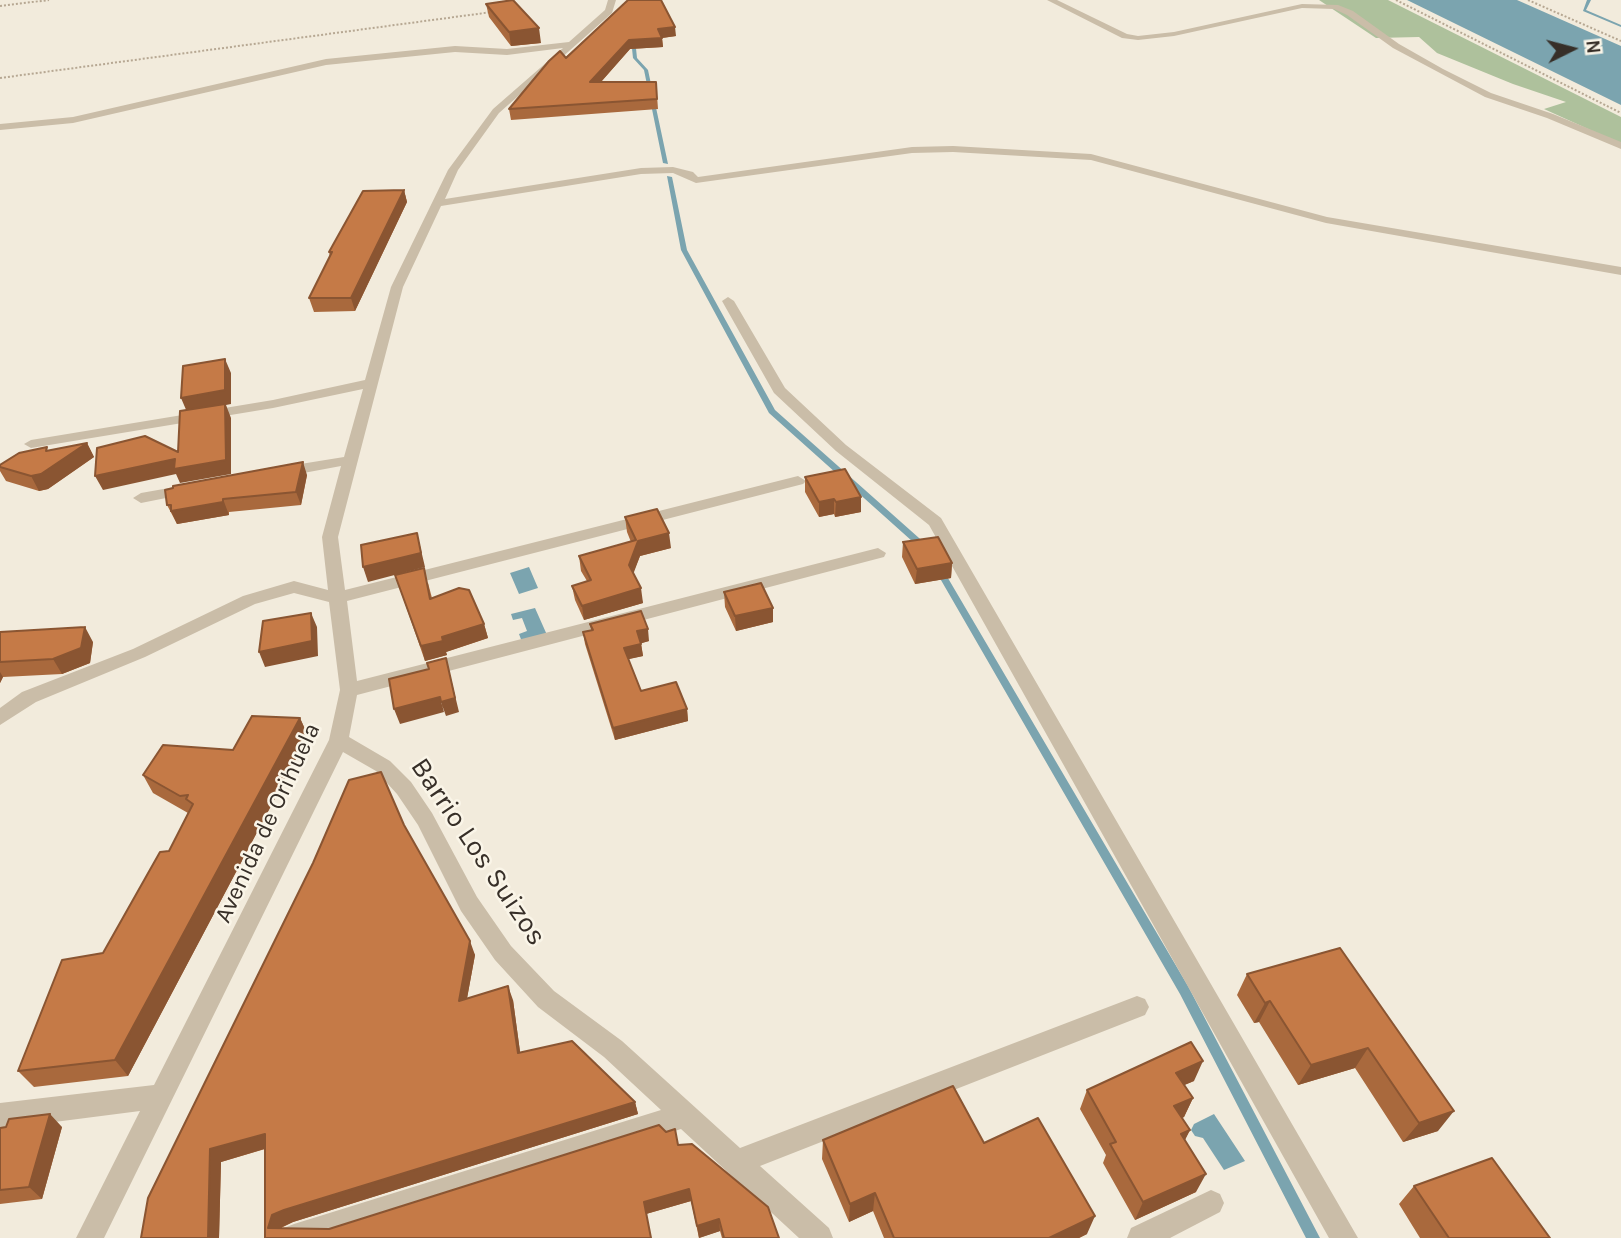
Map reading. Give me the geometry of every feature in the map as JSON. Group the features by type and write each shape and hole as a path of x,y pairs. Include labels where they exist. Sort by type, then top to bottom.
{"street":[{"name":"Avenida de Orihuela","path":"90,1238 339,740 349,690 330,537 397,286 453,170 496,111 609,11 612,0"},
{"path":"1051,0 1125,36 1138,38 1174,34 1302,6 1335,7 1350,13 1396,46 1488,95 1550,116 1621,146"},
{"path":"0,127 73,120 326,62 455,49 507,52 571,44"},
{"path":"437,203 641,171 673,170 689,174 696,180 912,150 953,149 1091,157 1326,219 1621,271"},
{"path":"728,301 779,390 841,448 935,522 1344,1238"},
{"path":"31,444 273,404 371,383"},
{"path":"272,474 350,460"},
{"path":"0,718 29,697 139,653 249,600 293,587 336,597 799,481"},
{"path":"141,498 207,486"},
{"path":"349,690 878,553"},
{"name":"Barrio Los Suizos","path":"339,740 383,766 404,788 425,819 469,904 503,953 546,999 613,1049 819,1238"},
{"path":"737,1162 1137,1007"},
{"path":"0,1116 161,1096"},
{"path":"294,1238 685,1115"},
{"path":"1141,1238 1211,1203"}],"path":[{"path":"0,6 49,0"},
{"path":"1396,0 1621,113"},
{"path":"1528,0 1621,41"},
{"path":"0,78 496,11"}],"green space":[{"path":"1319,0 1388,0 1621,117 1621,144 1544,109 1566,102 1437,53 1419,37 1376,38"}],"water":[{"path":"1407,0 1517,0 1621,46 1621,105"},
{"path":"529,567 538,588 519,594 510,573"},
{"path":"535,608 547,635 522,642 519,634 527,631 522,618 513,620 511,614"},
{"path":"1214,1114 1245,1161 1224,1170 1203,1138 1195,1136 1191,1130 1194,1124"}],"building":[{"path":"513,0 539,28 509,32 486,4"},
{"path":"628,0 661,0 675,27 658,29 662,38 629,40 590,82 656,82 657,99 509,109 549,61 560,51 566,58"},
{"path":"404,190 351,298 309,298 332,252 329,252 363,191"},
{"path":"225,359 225,390 181,398 183,366"},
{"path":"225,404 226,460 174,469 175,459 95,476 97,448 145,436 178,452 180,411"},
{"path":"87,443 41,474 31,476 0,467 19,453"},
{"path":"303,462 296,492 223,499 223,502 171,511 171,505 167,505 165,490 173,486"},
{"path":"845,469 861,497 819,502 805,477"},
{"path":"657,509 669,533 638,541 629,565 641,588 582,606 572,586 591,580 579,556 636,540 625,517"},
{"path":"417,533 421,553 363,567 361,545"},
{"path":"938,537 952,563 917,569 903,542"},
{"path":"424,568 430,599 459,588 469,590 484,624 442,637 443,641 421,646 395,575"},
{"path":"761,583 773,608 735,616 724,592"},
{"path":"641,611 648,629 637,631 641,644 624,648 641,691 676,682 687,709 613,728 583,632 593,630 590,624"},
{"path":"311,613 312,641 259,652 263,621"},
{"path":"85,627 81,648 53,659 0,662 0,632"},
{"path":"446,658 455,698 441,702 440,697 394,709 389,679 429,669 427,663"},
{"path":"252,716 300,718 115,1060 18,1071 62,960 103,953 160,852 169,851 193,804 186,799 188,795 180,796 143,775 163,745 233,750"},
{"path":"381,772 404,825 470,941 459,1001 508,986 518,1053 572,1041 635,1102 284,1210 272,1215 268,1228 329,1229 659,1125 666,1132 675,1129 678,1145 692,1144 768,1207 779,1238 724,1238 719,1219 697,1226 689,1189 644,1202 651,1238 265,1238 265,1134 210,1149 208,1238 141,1238 148,1198 313,863 349,780"},
{"path":"1340,948 1454,1111 1419,1123 1368,1048 1311,1065 1270,1001 1265,1003 1247,974"},
{"path":"1191,1042 1203,1061 1176,1073 1193,1098 1174,1106 1190,1130 1181,1134 1206,1174 1143,1202 1110,1144 1116,1142 1087,1090"},
{"path":"953,1086 984,1143 1038,1118 1095,1216 1049,1238 894,1238 875,1193 850,1204 823,1140"},
{"path":"50,1114 29,1187 0,1190 0,1128 6,1127 9,1119"},
{"path":"1492,1158 1550,1238 1449,1238 1414,1186"}],"waterway":[{"path":"1589,0 1584,10 1621,26"},
{"path":"633,39 635,58 646,70 666,163"},
{"path":"669,177 684,250 772,411 925,548"},
{"path":"938,568 1184,990 1313,1238"}]}
